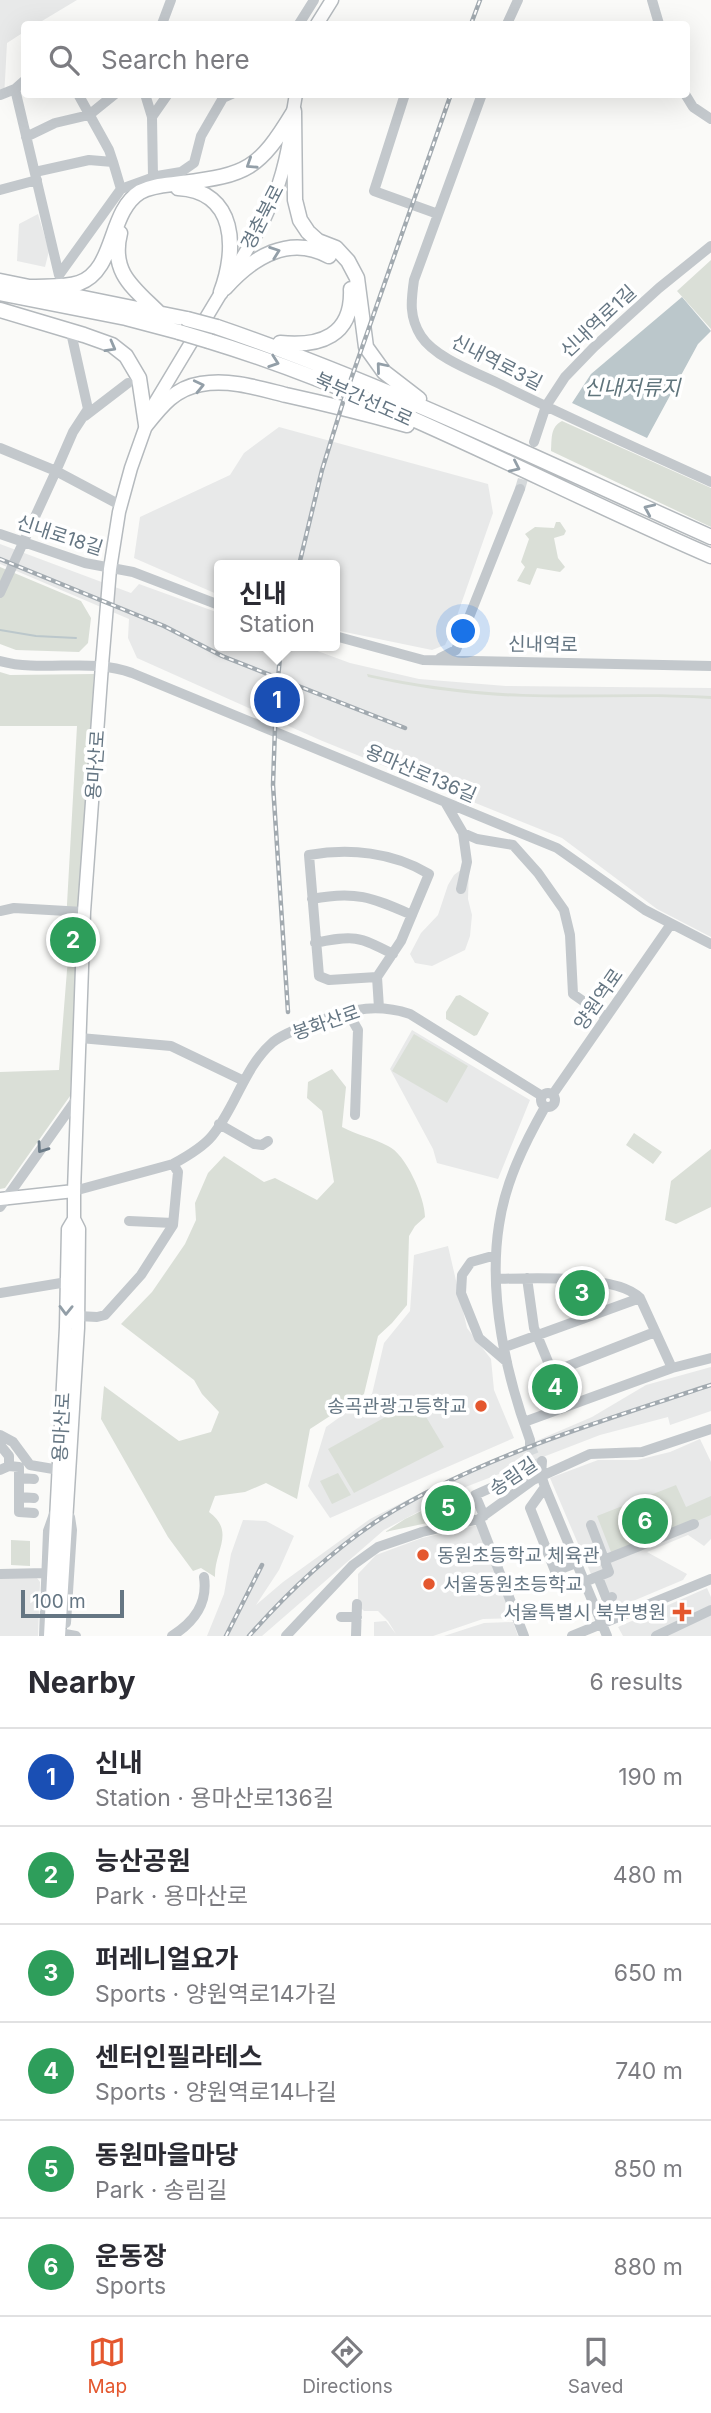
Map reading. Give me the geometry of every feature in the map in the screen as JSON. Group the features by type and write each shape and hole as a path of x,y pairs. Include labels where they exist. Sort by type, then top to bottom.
{"highway":[{"path":"30,287 68,285 89,278 101,264 120,217 135,197 157,186 225,176 252,164 267,153 293,111"},
{"path":"293,111 295,200 300,220 318,241 335,248 348,261 357,278 366,347 384,372 404,389 456,422"},
{"path":"159,313 127,282 117,252 119,236 129,214 144,197 157,191 174,188 192,190 211,200 225,216 231,256 221,292"},
{"path":"221,292 251,264 274,250 287,247 312,248 325,253 346,273 352,293 348,313 330,337 300,345 256,340"},
{"name":"북부간선도로","path":"0,281 159,313 204,335 334,384 627,520 711,556"},
{"name":"북부간선도로","path":"0,293 125,318 183,326 217,327 256,340 357,379 711,537"},
{"path":"0,310 84,335 111,345 126,356 139,378 146,425"},
{"path":"146,425 166,400 181,391 199,384 231,382 353,410 454,438"}],"main road":[{"path":"319,21 332,0"},
{"name":"경춘북로","path":"204,335 221,292 273,201 283,175 295,98"},
{"name":"용마산로","path":"50,1636 78,1316 79,1229 74,1219 74,1191 84,912 110,569 120,505 154,404 204,335"},
{"name":"봉화산로","path":"2,1201 74,1191"},
{"name":"용마산로","path":"66,1636 59,1469 68,1229 74,1219"}],"street":[{"path":"163,21 171,0"},
{"path":"301,21 314,0"},
{"path":"509,21 518,0"},
{"path":"652,0 658,21"},
{"path":"0,95 21,84"},
{"path":"15,89 59,275 121,189 181,172 194,163 201,136 225,98"},
{"path":"80,98 109,150 121,189"},
{"path":"26,137 55,123 89,115 111,98"},
{"path":"146,98 152,117 153,178"},
{"path":"152,117 165,98"},
{"path":"404,98 374,191 438,214"},
{"name":"신내역로3길","path":"481,98 414,280 412,319 422,338 453,361 546,407 711,482"},
{"path":"687,98 693,107 711,119"},
{"path":"0,190 89,160 113,162"},
{"name":"신내역로1길","path":"534,442 546,407 565,377 659,288 711,246"},
{"path":"0,593 74,432 88,409 72,337"},
{"path":"85,416 128,383"},
{"path":"0,448 56,471 120,505"},
{"path":"423,660 441,658 456,650 520,489"},
{"name":"신내로18길","path":"0,534 85,564 110,569"},
{"path":"110,569 133,572 214,603"},
{"name":"신내역로","path":"340,637 423,660 711,666"},
{"name":"용마산로136길","path":"0,661 29,665 102,665 132,673 557,848 645,909 711,944"},
{"path":"444,802 463,833 467,862 461,889"},
{"path":"463,833 477,839 513,845 538,873 564,910 568,921 573,994 606,1017"},
{"path":"377,977 324,979 318,973 309,855 363,852 380,855 429,874 393,954 377,977 380,1008"},
{"path":"312,899 351,894 368,897 412,915"},
{"path":"0,911 14,908 84,912"},
{"name":"양원역로","path":"532,1442 516,1402 507,1362 496,1279 499,1224 514,1170 545,1098 671,924"},
{"path":"315,943 356,937 393,954"},
{"name":"봉화산로","path":"74,1191 173,1164 200,1147 212,1136 257,1059 275,1041 347,1011 380,1008 410,1014 545,1098"},
{"path":"347,1011 358,1030 355,1115"},
{"path":"80,1038 171,1046 244,1081"},
{"path":"2,1201 78,1097"},
{"path":"219,1124 254,1144 262,1145 268,1141"},
{"path":"78,1316 105,1315 141,1275 173,1223 178,1172 173,1164"},
{"path":"129,1221 173,1223"},
{"path":"496,1255 471,1262 462,1275 461,1293 479,1338 507,1362"},
{"path":"527,1278 533,1322 549,1368 555,1370 655,1332"},
{"path":"496,1279 527,1278 612,1284 632,1290 640,1298 672,1368"},
{"path":"0,1293 67,1282"},
{"path":"505,1347 640,1298"},
{"path":"524,1422 672,1368 711,1358"},
{"name":"송림길","path":"290,1634 353,1565 378,1546 481,1517 541,1467 590,1454 642,1452 711,1429"},
{"path":"0,1435 13,1442 30,1465 59,1469"},
{"path":"0,1445 9,1456 4,1468 19,1467 19,1512 34,1513"},
{"path":"541,1467 545,1488 607,1636"},
{"path":"522,1474 475,1494 524,1636"},
{"path":"19,1478 34,1479"},
{"path":"545,1488 530,1507 555,1571 576,1563"},
{"path":"19,1497 34,1497"},
{"path":"44,1636 48,1531 62,1501"},
{"path":"604,1560 695,1524"},
{"path":"584,1582 609,1572 591,1525"},
{"path":"0,1574 46,1573"},
{"path":"172,1636 187,1626 198,1612 204,1593 204,1577"},
{"path":"598,1577 607,1600 612,1597"},
{"path":"572,1636 708,1583"},
{"path":"356,1636 357,1604"},
{"path":"656,1636 711,1610"},
{"path":"341,1617 357,1617"}],"shaded area":[{"path":"0,0 77,0 42,21 21,21 21,34 7,43 4,98 0,98"},
{"path":"38,214 49,251 45,267 17,261 19,224"},
{"path":"711,260 711,329 677,291"},
{"path":"562,421 711,488 711,527 551,451 554,430"},
{"path":"279,427 488,484 493,513 445,645 432,650 340,631 340,560 214,560 214,593 134,558 140,517 230,475 244,453"},
{"path":"556,522 560,522 566,531 564,535 554,538 558,558 565,567 560,572 537,568 530,585 517,581 525,567 521,562 529,539 525,534 535,527 554,528"},
{"path":"0,544 131,593 139,584 214,611 214,651 318,651 350,663 419,679 506,686 711,688 711,937 657,909 562,838 320,740 137,658 128,638 129,619 0,564"},
{"path":"0,567 81,601 91,618 88,643 79,652 16,650 0,644"},
{"path":"0,672 10,675 94,674 70,1096 5,1188 0,1189 0,1072 59,1070 68,958 66,922 77,726 0,726"},
{"path":"367,674 444,687 502,693 687,695 711,696 711,699 501,696 418,687 368,677"},
{"path":"467,865 468,899 472,915 470,936 465,950 432,966 415,963 410,954 421,933 438,915 454,875"},
{"path":"460,995 489,1013 477,1035 474,1036 446,1019 446,1012 456,996"},
{"path":"412,1030 530,1100 498,1179 437,1163 433,1149 390,1069"},
{"path":"414,1034 468,1066 447,1103 392,1071"},
{"path":"332,1069 346,1087 342,1127 395,1151 408,1167 422,1199 425,1217 409,1236 407,1305 378,1336 364,1394 310,1429 297,1499 266,1483 245,1492 215,1496 209,1512 221,1527 222,1542 215,1577 201,1568 193,1571 168,1537 101,1419 104,1386 179,1441 211,1432 219,1412 202,1394 194,1380 121,1324 152,1292 185,1244 196,1220 195,1203 208,1173 224,1156 264,1182 275,1178 317,1200 334,1182 322,1111 307,1098 308,1082"},
{"path":"634,1133 662,1152 653,1164 626,1145"},
{"path":"711,1149 711,1207 676,1224 665,1220 671,1181"},
{"path":"448,1246 467,1328 491,1359 494,1390 514,1438 330,1518 308,1486 326,1427 372,1394 384,1343 410,1311 414,1255"},
{"path":"711,1367 711,1411 670,1425 668,1417 600,1435 463,1488 384,1530 262,1636 207,1636 224,1594 231,1554 243,1520 266,1521 294,1536 279,1570 256,1605 283,1582 370,1519 450,1478 592,1417 646,1385"},
{"path":"416,1400 444,1447 354,1493 328,1449"},
{"path":"700,1439 711,1462 711,1539 704,1546 688,1535 647,1552 687,1574 683,1580 614,1609 605,1607 550,1478 598,1460 637,1460 670,1452"},
{"path":"338,1473 351,1495 332,1504 320,1481"},
{"path":"676,1485 686,1507 711,1496 711,1515 613,1557 597,1516"},
{"path":"464,1490 474,1513 385,1532 405,1519"},
{"path":"478,1525 514,1618 483,1619 433,1636 374,1636 374,1622 386,1621 396,1634 388,1621 378,1611 364,1611 358,1605 358,1574 376,1555 422,1538"},
{"path":"11,1540 30,1541 30,1566 11,1565"},
{"path":"0,1578 37,1578 40,1582 38,1636 0,1636"},
{"name":"서울특별시 북부병원","path":"707,1588 711,1597 711,1636 623,1636 618,1627"},
{"path":"513,1622 518,1636 444,1636 484,1623"}],"water":[{"name":"신내저류지","path":"682,297 711,331 698,344 647,438 572,403 591,374"}],"waterway":[{"path":"0,630 36,636 76,638"}],"tunnel":[{"path":"520,489 532,448"},
{"path":"530,1445 537,1463"}],"railway":[{"path":"472,21 480,0"},
{"path":"300,560 322,470 344,399 450,98"},
{"path":"0,559 164,626 222,656 405,728"},
{"path":"281,651 273,785 288,1012"},
{"path":"249,1636 327,1558 380,1519 419,1497 541,1442 711,1385"},
{"path":"226,1636 262,1565"}],"place":[{"name":"신내","path":"277,700"},
{"name":"능산공원","path":"73,940"},
{"name":"퍼레니얼요가","path":"582,1293"},
{"name":"센터인필라테스","path":"555,1387"},
{"name":"송곡관광고등학교","path":"481,1406"},
{"name":"동원마을마당","path":"448,1508"},
{"name":"운동장","path":"645,1521"},
{"name":"동원초등학교 체육관","path":"423,1555"},
{"name":"서울동원초등학교","path":"429,1584"},
{"name":"서울특별시 북부병원","path":"682,1612"}]}
